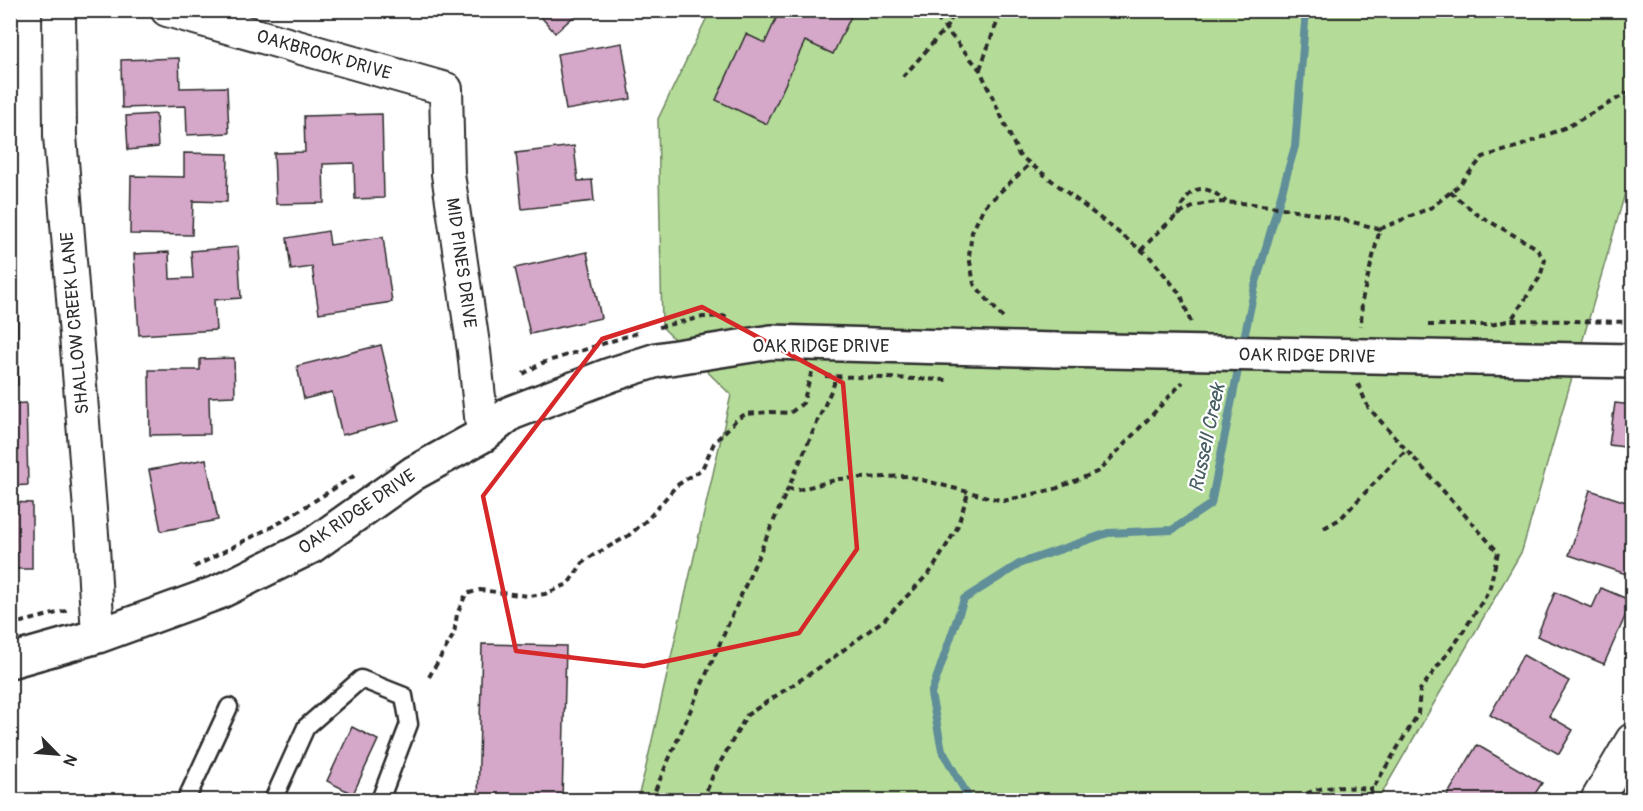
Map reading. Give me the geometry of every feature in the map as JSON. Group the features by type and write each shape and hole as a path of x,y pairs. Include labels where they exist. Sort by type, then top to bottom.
{"street":[{"name":"SHALLOW CREEK LANE","path":"59,10 60,136 98,636"},
{"name":"OAKBROOK DRIVE","path":"167,10 446,89"},
{"name":"MID PINES DRIVE","path":"446,89 448,174 474,351 483,435"},
{"name":"OAK RIDGE DRIVE","path":"10,661 98,636 219,592 310,547 414,473 483,435 511,413 610,375 657,360 771,342 1632,361"},
{"path":"1597,801 1632,740"}],"lane":[{"path":"273,801 306,727 361,679 404,696 409,724 380,801"},
{"path":"186,801 229,707"}],"path":[{"path":"903,77 946,28 956,10"},
{"path":"980,70 1003,10"},
{"path":"1141,250 1169,221 1198,206 1225,202 1283,207 1341,218 1380,230 1432,207 1450,192 1483,157 1520,146 1569,126 1629,92 1632,86"},
{"path":"1003,318 974,284 969,256 972,232 984,207 1030,164"},
{"path":"1178,216 1182,202 1197,189 1212,190 1225,202"},
{"path":"1450,192 1478,215 1535,247 1545,260 1540,277 1511,320"},
{"path":"1360,332 1362,300 1380,230"},
{"path":"1491,325 1511,320 1632,322"},
{"path":"429,677 454,634 457,614 466,594 480,590 528,596 545,594 568,584 585,560 628,536 648,519 676,486 702,469 714,443 738,418 746,414 770,411 790,413 803,403 811,374 834,377 957,380"},
{"path":"1358,374 1358,384 1368,407 1498,552 1489,591 1459,638 1420,690 1418,714 1366,801"},
{"path":"651,801 834,384 834,377"},
{"path":"1324,528 1340,519 1406,450"},
{"path":"703,801 713,775 747,715 826,663 885,619 932,570 957,528 968,493"},
{"path":"1298,801 1305,794 1329,787 1374,789"}],"highlighted area":[{"path":"702,307 843,383 857,549 799,633 644,666 516,651 483,496 602,339"}],"green space":[{"path":"710,11 1632,11 1632,169 1522,551 1378,800 637,800 731,395 662,327 658,119"}],"building":[{"path":"535,10 581,10 555,33"},
{"path":"780,10 854,10 833,54 805,41 767,124 716,100 746,34 765,43"},
{"path":"622,43 631,99 566,110 557,54"},
{"path":"179,58 180,88 227,87 229,133 187,135 186,106 122,108 121,60"},
{"path":"156,114 158,147 128,150 126,116"},
{"path":"382,114 384,198 355,199 354,163 323,164 324,203 276,204 274,153 305,152 304,116"},
{"path":"574,146 578,181 592,180 594,201 522,209 516,153"},
{"path":"184,153 228,154 227,202 193,201 192,235 130,234 131,176 184,177"},
{"path":"328,231 330,245 383,237 392,302 319,313 312,267 291,270 287,238"},
{"path":"238,247 241,298 214,300 216,330 139,335 134,254 169,252 170,279 193,278 191,251"},
{"path":"587,252 601,318 530,334 515,268"},
{"path":"10,313 18,313 18,385 10,385"},
{"path":"381,345 399,421 342,435 332,392 304,399 297,366"},
{"path":"234,358 235,396 209,397 210,434 150,435 149,370 200,370 200,359"},
{"path":"26,403 28,485 10,486 10,404"},
{"path":"1615,403 1632,405 1632,448 1609,445"},
{"path":"206,459 218,520 161,531 149,470"},
{"path":"1590,490 1632,504 1632,576 1569,555"},
{"path":"10,502 32,503 32,569 10,569"},
{"path":"1601,588 1632,601 1604,664 1537,636 1555,592 1592,608"},
{"path":"482,644 566,646 562,800 478,800"},
{"path":"1523,655 1569,681 1549,716 1573,730 1559,754 1490,715"},
{"path":"352,727 378,740 353,794 327,781"},
{"path":"1477,745 1542,783 1531,800 1515,800 1501,792 1496,800 1445,799"}],"waterway":[{"name":"Russell Creek","path":"1242,348 1255,286 1295,146 1306,10"},
{"name":"Russell Creek","path":"970,800 942,750 931,694 964,599 1021,563 1108,533 1172,530 1211,504 1240,360"}]}
